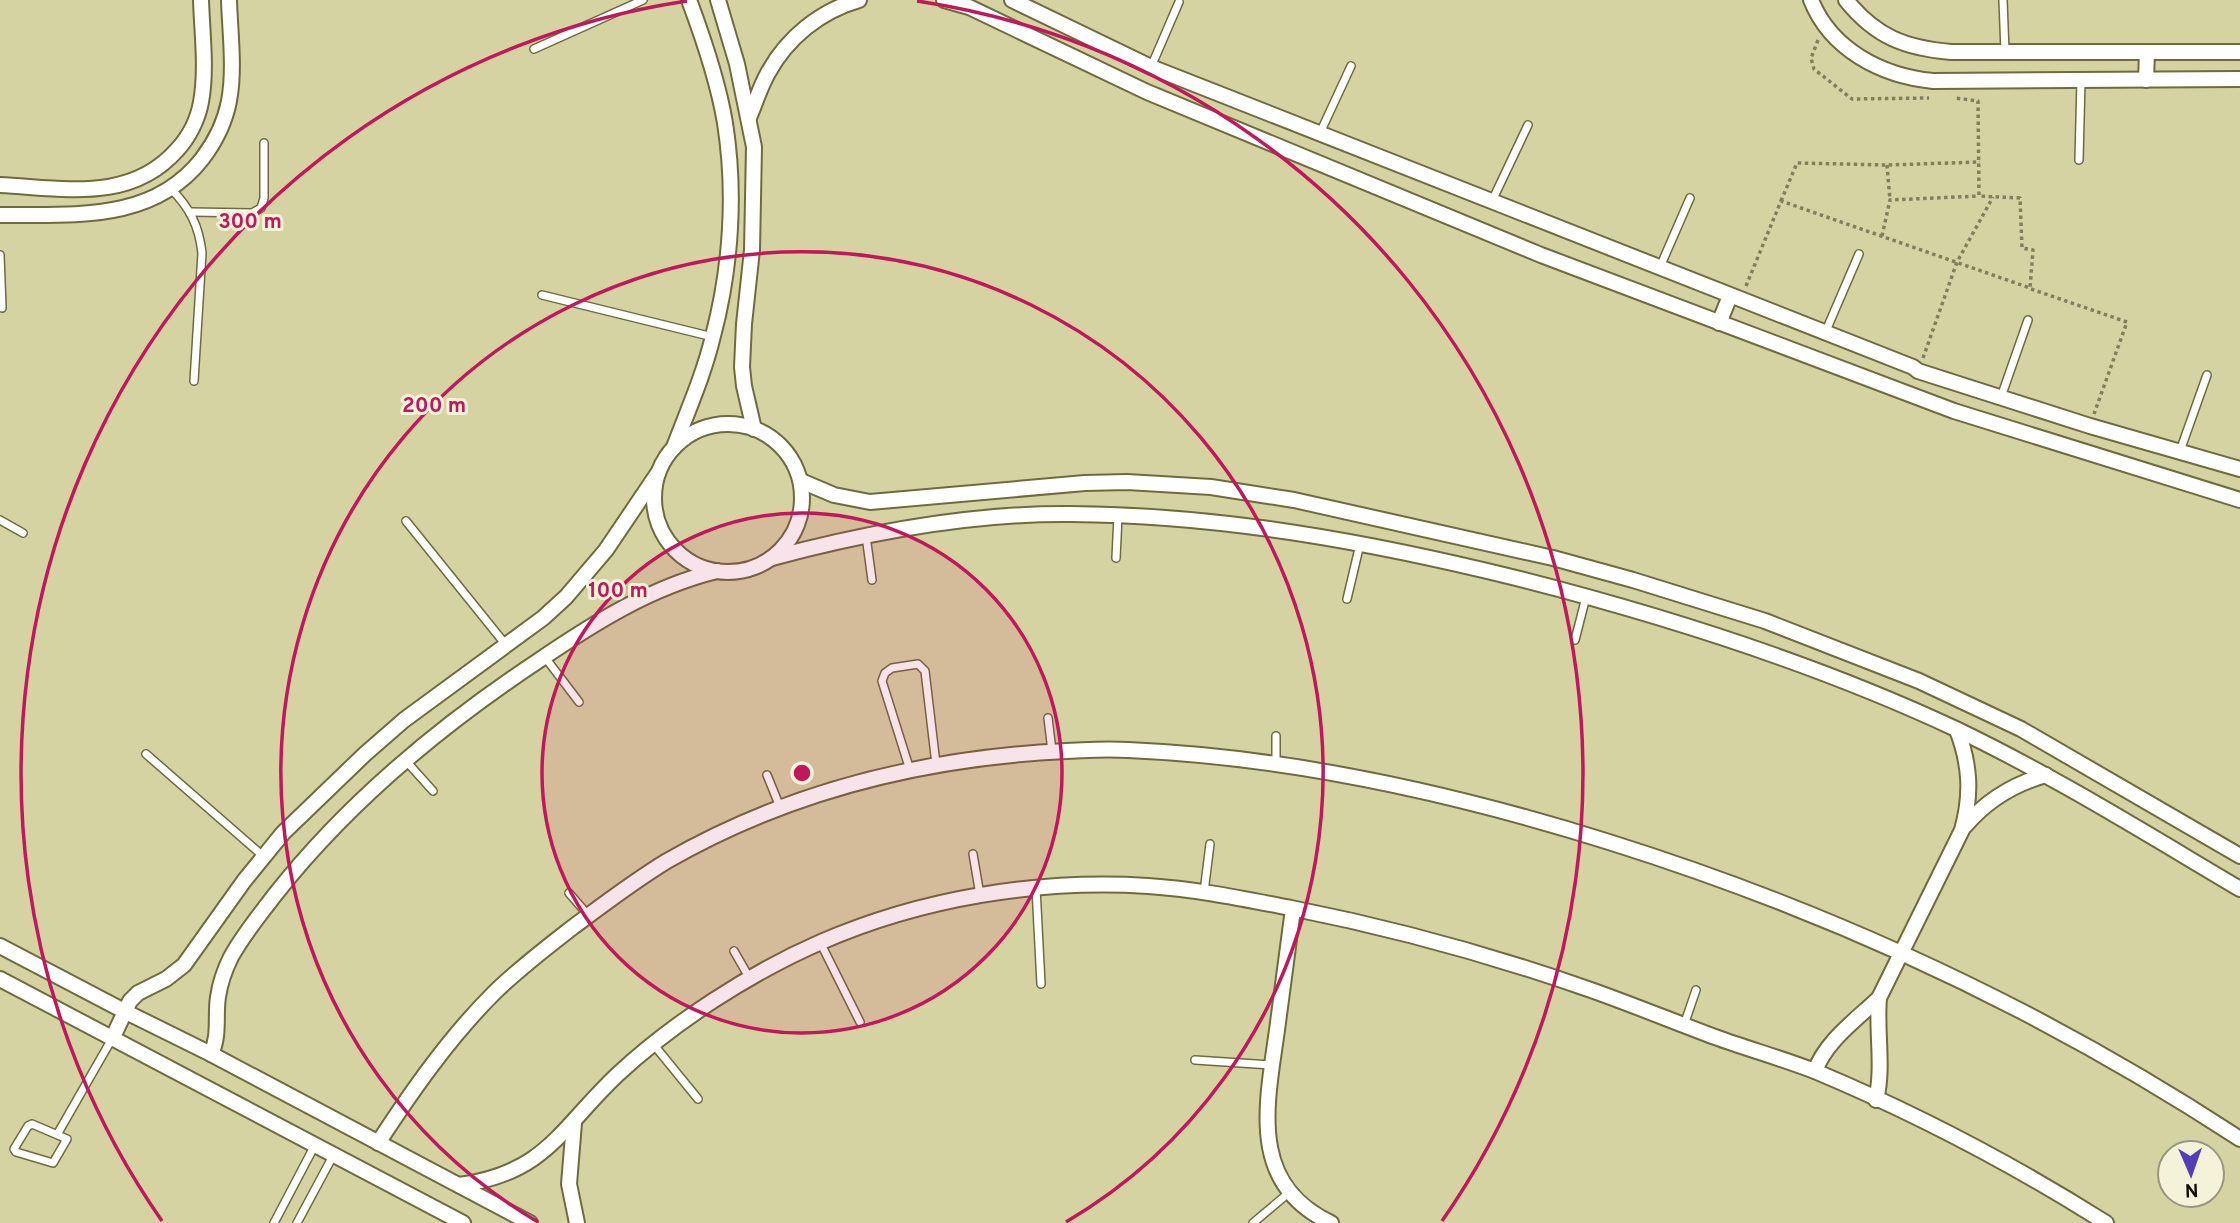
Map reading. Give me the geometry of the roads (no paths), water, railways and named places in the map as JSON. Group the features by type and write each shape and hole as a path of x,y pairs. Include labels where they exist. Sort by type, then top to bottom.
{"street":[{"path":"0,185 108,188 149,174 167,161 188,136 201,106 204,84 201,0"},
{"path":"0,215 107,213 141,205 171,189 191,172 208,152 223,120 231,86 229,0"},
{"path":"113,1037 130,1001 138,993 166,979 184,965 263,856 283,833 365,754 445,688 543,618 587,574 625,525 673,448 700,380 713,337 726,274 730,225 730,172 725,124 710,59 689,0"},
{"path":"718,0 730,36 749,118 755,173 752,250 742,367 745,395 754,429"},
{"path":"749,118 768,73 787,45 825,14 859,0"},
{"path":"944,0 969,7 1147,92 1541,255 1954,411 2240,500"},
{"path":"1012,0 1151,67 1918,371 2240,470"},
{"path":"1811,0 1832,33 1856,55 1870,64 1917,79 2240,79"},
{"path":"1846,0 1859,16 1879,32 1901,43 1939,51 2240,52"},
{"path":"2146,80 2147,52"},
{"path":"1719,323 1735,298"},
{"path":"673,448 697,431 725,424 754,429 778,444 796,467 801,481 802,509 792,537 772,558"},
{"path":"658,473 654,502 656,516 665,536 678,553 690,562 717,571"},
{"path":"801,481 834,495 870,502 1084,483 1127,482 1211,487 1294,500 1553,558 1712,604 1816,640 1919,681 2021,730 2240,856"},
{"path":"211,1054 216,1044 218,996 222,976 241,941 314,848 349,811 489,694 589,627 643,597 682,582 717,571 746,570 772,558 866,536 984,519 1070,514 1248,525 1360,544 1474,568 1587,597 1755,648 1857,686 1957,730 2046,775 2240,889"},
{"path":"1815,1072 1819,1059 1828,1048 1879,998 1962,830 1970,779 1968,762 1957,730"},
{"path":"378,1143 412,1091 491,995 538,954 619,892 668,861 780,807 848,784 936,764 982,757 1124,749 1209,756 1339,774 1538,820 1659,858 1776,900 2009,1003 2067,1034 2240,1139"},
{"path":"1962,830 1979,811 1999,795 2029,779 2046,775"},
{"path":"458,1185 495,1178 526,1164 574,1124 616,1077 654,1045 716,1000 820,942 891,917 980,895 1036,888 1148,886 1204,892 1386,929 1587,988 1815,1072 2011,1166 2106,1223"},
{"path":"1293,909 1272,1065 1266,1133 1275,1166 1291,1191 1313,1212 1331,1223"},
{"path":"0,946 530,1223"},
{"path":"0,979 463,1223"},
{"path":"1876,1100 1880,1074 1879,998"},
{"path":"574,1124 569,1184 577,1223"}],"lane":[{"path":"534,49 643,0"},
{"path":"2003,0 2005,52"},
{"path":"1151,67 1179,2"},
{"path":"1320,134 1351,66"},
{"path":"2078,160 2081,80"},
{"path":"1492,202 1528,125"},
{"path":"191,212 252,213 261,208 264,198 264,143"},
{"path":"171,189 191,212 202,253 194,381"},
{"path":"1660,268 1690,198"},
{"path":"1825,333 1859,254"},
{"path":"0,255 2,308"},
{"path":"542,295 713,337"},
{"path":"2001,397 2028,320"},
{"path":"2180,451 2207,375"},
{"path":"1116,558 1118,516"},
{"path":"0,520 23,533"},
{"path":"406,521 507,646"},
{"path":"866,536 872,580"},
{"path":"1348,599 1360,544"},
{"path":"1575,640 1587,597"},
{"path":"544,656 579,702"},
{"path":"910,770 882,681 885,673 892,668 918,664 925,671 936,764"},
{"path":"1048,718 1052,752"},
{"path":"1276,736 1276,764"},
{"path":"145,754 263,856"},
{"path":"406,761 433,791"},
{"path":"767,775 780,807"},
{"path":"1204,892 1210,844"},
{"path":"973,855 980,895"},
{"path":"1036,888 1041,984"},
{"path":"569,893 589,916"},
{"path":"820,942 860,1023"},
{"path":"734,951 751,979"},
{"path":"1684,1025 1696,990"},
{"path":"58,1133 113,1037"},
{"path":"654,1045 698,1099"},
{"path":"1195,1060 1272,1065"},
{"path":"29,1125 58,1133 67,1140 51,1164 16,1153 14,1149 29,1125"},
{"path":"274,1223 315,1144"},
{"path":"298,1223 334,1154"},
{"path":"1253,1223 1291,1191"}]}
